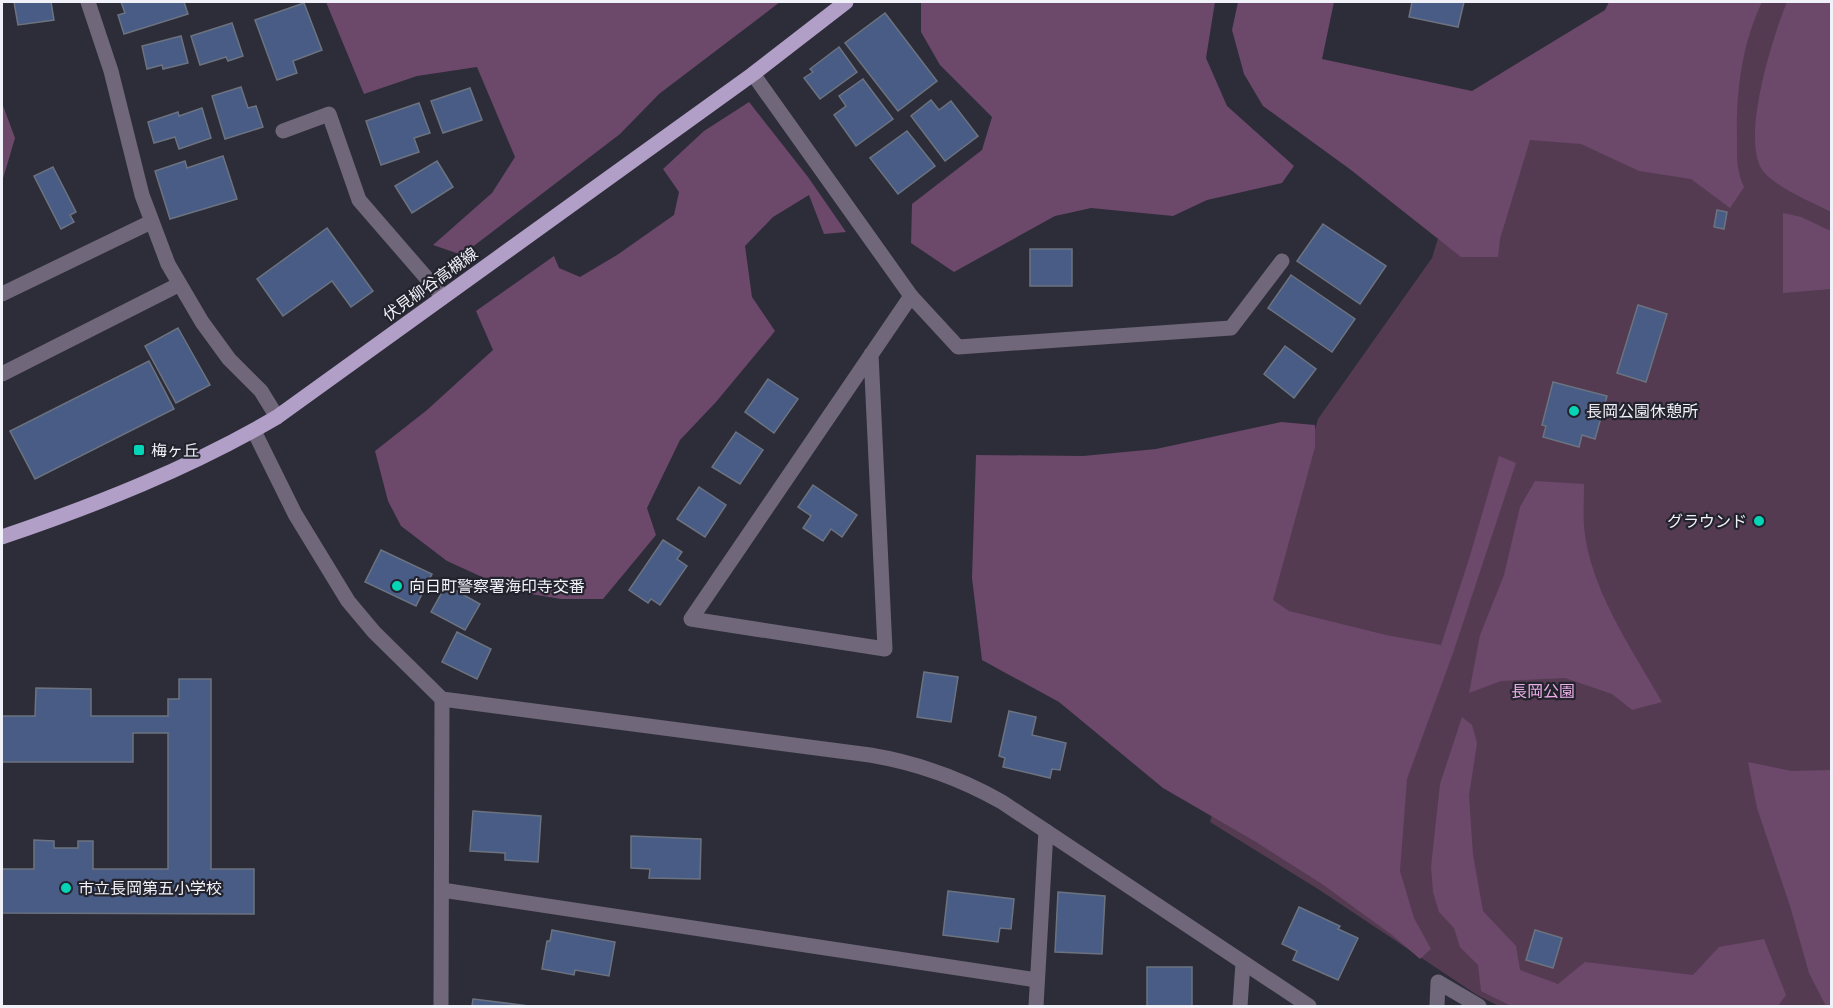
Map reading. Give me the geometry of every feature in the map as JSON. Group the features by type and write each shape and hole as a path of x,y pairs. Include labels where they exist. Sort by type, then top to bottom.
{"main road":[{"name":"伏見柳谷高槻線","path":"2,537 102,501 194,460 277,417 753,74 846,2"}],"street":[{"path":"88,2 111,70 150,222 178,285 215,341 261,391 277,417"},
{"path":"753,74 911,296 958,347 1231,328 1282,261"},
{"path":"283,131 329,114 359,200 443,297"},
{"path":"2,294 150,222"},
{"path":"2,374 178,285"},
{"path":"871,354 885,649 691,619 871,354 911,296"},
{"path":"254,430 295,514 348,601 374,632 442,699 894,759 939,771 1002,802 1309,1006"},
{"path":"441,1006 442,699"},
{"path":"1036,1006 1046,831"},
{"path":"442,890 1038,980"},
{"path":"1240,1006 1243,963"},
{"path":"1437,1006 1438,982 1479,1006"}],"green space":[{"name":"長岡公園","path":"1624,2 1831,2 1831,1006 1499,1006 1477,995 1318,889 1210,822 1318,419 1432,258 1481,98"}],"shaded area":[{"path":"326,2 780,2 659,94 620,134 462,255 433,245 492,193 515,157 477,67 417,76 364,94"},
{"path":"921,2 1215,2 1206,58 1227,106 1294,166 1282,183 1207,200 1173,216 1091,208 1055,216 954,272 911,243 912,204 982,150 992,117 940,65 921,32"},
{"path":"1238,2 1334,2 1322,59 1472,91 1605,10 1609,2 1762,2 1745,51 1739,85 1737,157 1744,187 1730,208 1691,179 1639,171 1581,144 1530,140 1500,239 1498,257 1461,257 1351,170 1263,106 1244,74 1232,30"},
{"path":"1787,2 1831,2 1831,212 1793,193 1766,175 1756,152 1755,132 1762,85 1774,38"},
{"path":"749,102 808,177 846,232 824,234 809,195 773,217 745,246 752,297 775,331 716,402 680,440 647,508 656,535 603,599 561,599 513,591 447,561 401,526 388,501 375,451 427,410 493,350 476,311 554,256 559,268 580,277 617,255 674,215 679,192 663,169 704,131"},
{"path":"2,103 15,138 2,182"},
{"path":"1783,213 1801,217 1831,231 1831,289 1783,293"},
{"path":"1281,422 1315,425 1315,447 1273,600 1289,611 1386,635 1441,645 1499,456 1516,463 1453,653 1407,779 1400,871 1414,918 1431,949 1420,959 1392,935 1322,884 1256,842 1163,788 1059,702 982,660 972,578 976,455 1083,456 1156,449"},
{"path":"1535,481 1584,484 1584,526 1594,572 1625,639 1662,702 1632,710 1612,694 1565,678 1501,681 1469,693 1480,635 1504,575 1520,507"},
{"path":"1462,717 1472,725 1477,743 1469,796 1473,855 1483,911 1516,946 1520,970 1558,984 1585,962 1693,975 1719,947 1764,939 1786,995 1778,1006 1511,1006 1481,991 1478,965 1460,947 1454,928 1439,912 1433,892 1431,867 1440,784"},
{"path":"1748,762 1792,771 1831,770 1831,1006 1826,1006 1809,973 1790,906 1757,808"}],"building":[{"path":"14,2 51,2 54,20 18,25"},
{"path":"121,2 184,2 188,14 124,34 118,15 125,13"},
{"path":"1412,2 1464,2 1458,27 1409,17"},
{"path":"304,3 322,50 293,61 297,73 277,80 255,20"},
{"path":"885,13 937,81 898,111 845,43"},
{"path":"232,23 243,56 228,61 226,57 200,65 191,36"},
{"path":"181,36 188,63 163,69 162,65 147,69 142,46"},
{"path":"839,47 857,72 820,99 804,78 813,72 810,69"},
{"path":"863,79 893,119 856,146 834,115 846,106 839,96"},
{"path":"241,87 248,108 256,106 263,127 225,139 212,96"},
{"path":"470,88 482,120 443,133 431,101"},
{"path":"931,100 939,110 951,101 978,136 945,161 911,116"},
{"path":"419,103 430,133 414,138 419,152 381,165 366,121"},
{"path":"202,108 211,138 179,149 175,137 154,143 148,122 178,112 179,116"},
{"path":"907,131 935,166 898,194 870,158"},
{"path":"223,156 237,199 170,219 155,171 185,161 187,168"},
{"path":"437,161 453,187 412,213 395,186"},
{"path":"53,167 76,212 70,215 74,222 61,229 34,176"},
{"path":"1717,210 1727,212 1724,229 1714,227"},
{"path":"1323,224 1386,266 1360,304 1297,261"},
{"path":"327,228 373,291 351,307 332,281 283,316 257,279"},
{"path":"1030,249 1072,249 1072,286 1030,286"},
{"path":"1291,275 1355,319 1332,352 1268,308"},
{"path":"1638,305 1667,314 1646,382 1617,373"},
{"path":"178,328 210,385 176,403 145,346"},
{"path":"1285,346 1316,369 1294,398 1264,374"},
{"path":"149,361 174,409 35,479 10,431"},
{"path":"768,379 798,399 774,433 745,412"},
{"name":"長岡公園休憩所","path":"1553,382 1607,396 1595,439 1582,435 1579,447 1543,437 1546,426 1542,425"},
{"path":"736,432 763,450 740,484 712,467"},
{"path":"813,485 857,515 842,537 831,529 823,541 803,528 811,516 798,507"},
{"path":"699,487 726,505 705,537 677,519"},
{"path":"663,540 682,552 677,559 687,566 660,605 651,599 648,603 629,590"},
{"path":"381,550 432,574 416,606 365,582"},
{"path":"446,585 480,604 465,630 431,612"},
{"path":"457,632 491,649 477,679 442,662"},
{"path":"924,672 958,677 951,722 917,717"},
{"path":"179,679 211,679 211,869 254,869 254,914 2,913 2,869 34,869 34,840 54,841 54,848 78,848 78,841 93,841 93,869 168,869 168,733 133,733 133,762 2,762 2,716 35,716 36,688 91,689 91,716 168,716 168,699 179,699"},
{"path":"1009,711 1036,717 1032,735 1066,743 1060,770 1052,769 1050,778 1003,767 1005,758 999,756"},
{"path":"473,811 541,816 538,862 505,860 505,853 470,851"},
{"path":"631,836 701,839 700,879 649,878 650,869 631,868"},
{"path":"948,891 1014,899 1011,929 1000,928 998,942 943,935"},
{"path":"1058,892 1105,896 1102,954 1055,952"},
{"path":"1299,907 1340,926 1338,929 1358,938 1338,980 1293,960 1297,951 1282,944"},
{"path":"552,930 615,942 609,976 575,970 574,975 542,969 547,941 550,941"},
{"path":"1535,930 1562,938 1553,968 1526,960"},
{"path":"1147,967 1192,967 1192,1006 1147,1006"},
{"path":"473,999 529,1006 472,1006"}],"place":[{"name":"長岡公園休憩所","path":"1574,411"},
{"name":"梅ヶ丘","path":"139,450"},
{"name":"グラウンド","path":"1759,521"},
{"name":"向日町警察署海印寺交番","path":"397,586"},
{"name":"市立長岡第五小学校","path":"66,888"}]}
